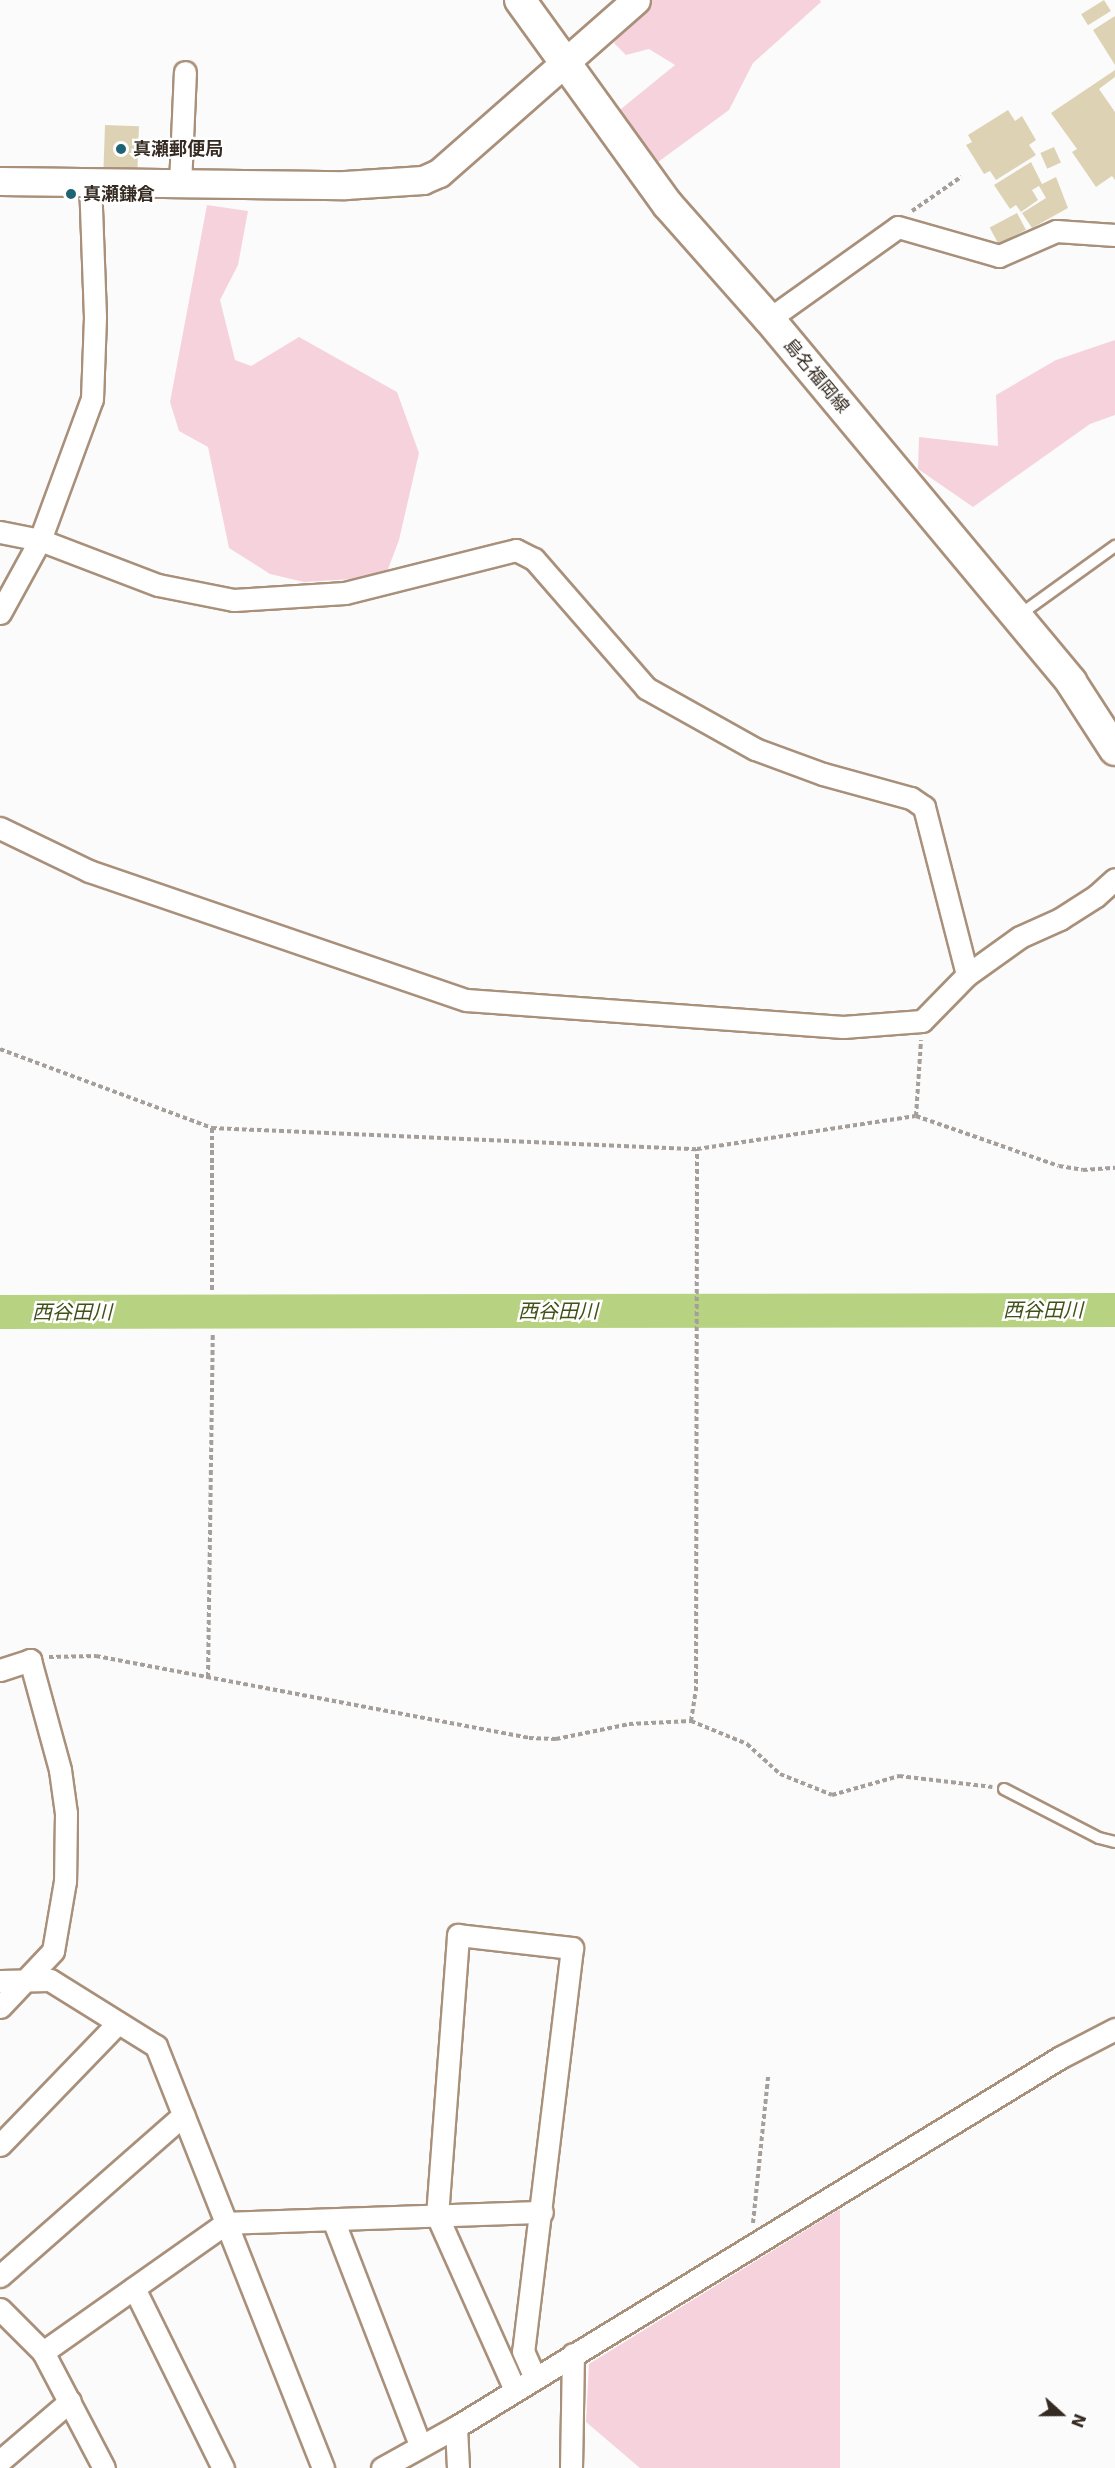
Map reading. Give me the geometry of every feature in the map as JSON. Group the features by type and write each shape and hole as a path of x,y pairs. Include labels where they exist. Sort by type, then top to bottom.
{"main road":[{"name":"島名福岡線","path":"520,0 668,205 769,319 1017,616 1071,682 1115,750"}],"street":[{"path":"0,181 180,185 345,185 423,180 439,173 636,0"},
{"path":"180,185 185,72"},
{"path":"0,613 40,540 92,399 95,317 90,183"},
{"path":"769,319 898,227 999,256 1056,231 1115,235"},
{"path":"0,532 40,540 158,585 234,600 345,592 516,550 534,559 646,688 755,749 823,774 911,798 924,807 967,975"},
{"path":"0,828 89,871 466,1000 843,1027 922,1021 967,975 1020,937 1060,919 1096,896 1115,879"},
{"path":"0,1670 30,1660 60,1770 66,1813 59,1929 52,1951 0,2007"},
{"path":"515,2390 437,2216 458,1935 572,1948 542,2212 523,2351 535,2378"},
{"path":"0,1981 50,1980 156,2046 323,2468"},
{"path":"0,2145 118,2023"},
{"path":"382,2468 456,2427 1061,2057 1115,2029"},
{"path":"0,2276 183,2115"},
{"path":"43,2352 226,2223 334,2222 542,2212"},
{"path":"334,2222 420,2445"},
{"path":"134,2288 222,2468"},
{"path":"0,2309 43,2352 105,2468"},
{"path":"571,2468 573,2354"},
{"path":"0,2460 70,2401"},
{"path":"456,2427 458,2468"}],"lane":[{"path":"1017,616 1115,546"},
{"path":"1004,1789 1099,1839 1115,1842"}],"path":[{"path":"898,227 908,213 961,177"},
{"path":"916,1116 922,1021"},
{"path":"0,1049 212,1128 697,1149 916,1116 1059,1166 1083,1170 1115,1168"},
{"path":"212,1128 212,1293"},
{"path":"691,1721 696,1691 697,1149"},
{"path":"208,1677 213,1332"},
{"path":"30,1660 96,1656 528,1738 556,1739 629,1724 691,1721 747,1744 780,1774 832,1795 899,1776 1004,1789"},
{"path":"751,2246 768,2077"}],"shaded area":[{"path":"651,0 820,0 821,2 753,63 729,110 654,165 616,113 675,65 649,49 626,55 614,43 637,9"},
{"path":"207,205 248,211 238,265 220,300 235,360 251,366 299,337 397,392 419,453 399,540 385,577 304,582 270,574 229,548 208,447 179,431 170,402"},
{"path":"1115,340 1115,415 1090,424 973,507 918,469 919,437 998,446 996,395 1056,360"},
{"path":"840,2209 840,2468 640,2468 586,2422 589,2364"}],"building":[{"path":"1104,0 1111,11 1088,25 1081,14"},
{"path":"1115,16 1115,65 1093,30"},
{"path":"1115,70 1115,77 1099,89 1115,112 1115,180 1112,176 1096,187 1072,152 1077,149 1051,113"},
{"path":"1008,110 1015,121 1022,116 1036,140 1029,145 1036,155 996,180 990,171 984,174 966,145 972,142 968,135"},
{"path":"105,125 139,126 137,173 103,172"},
{"path":"1054,147 1061,163 1047,169 1040,153"},
{"path":"1031,162 1042,184 1056,177 1068,208 1032,228 1022,213 1046,198 1039,186 1032,190 1038,200 1021,212 1016,205 1010,209 994,185"},
{"path":"1017,213 1026,230 999,244 990,228"}],"waterway":[{"name":"西谷田川","path":"0,1312 1115,1310"}],"place":[{"name":"真瀬郵便局","path":"121,149"},
{"name":"真瀬鎌倉","path":"71,194"}]}
